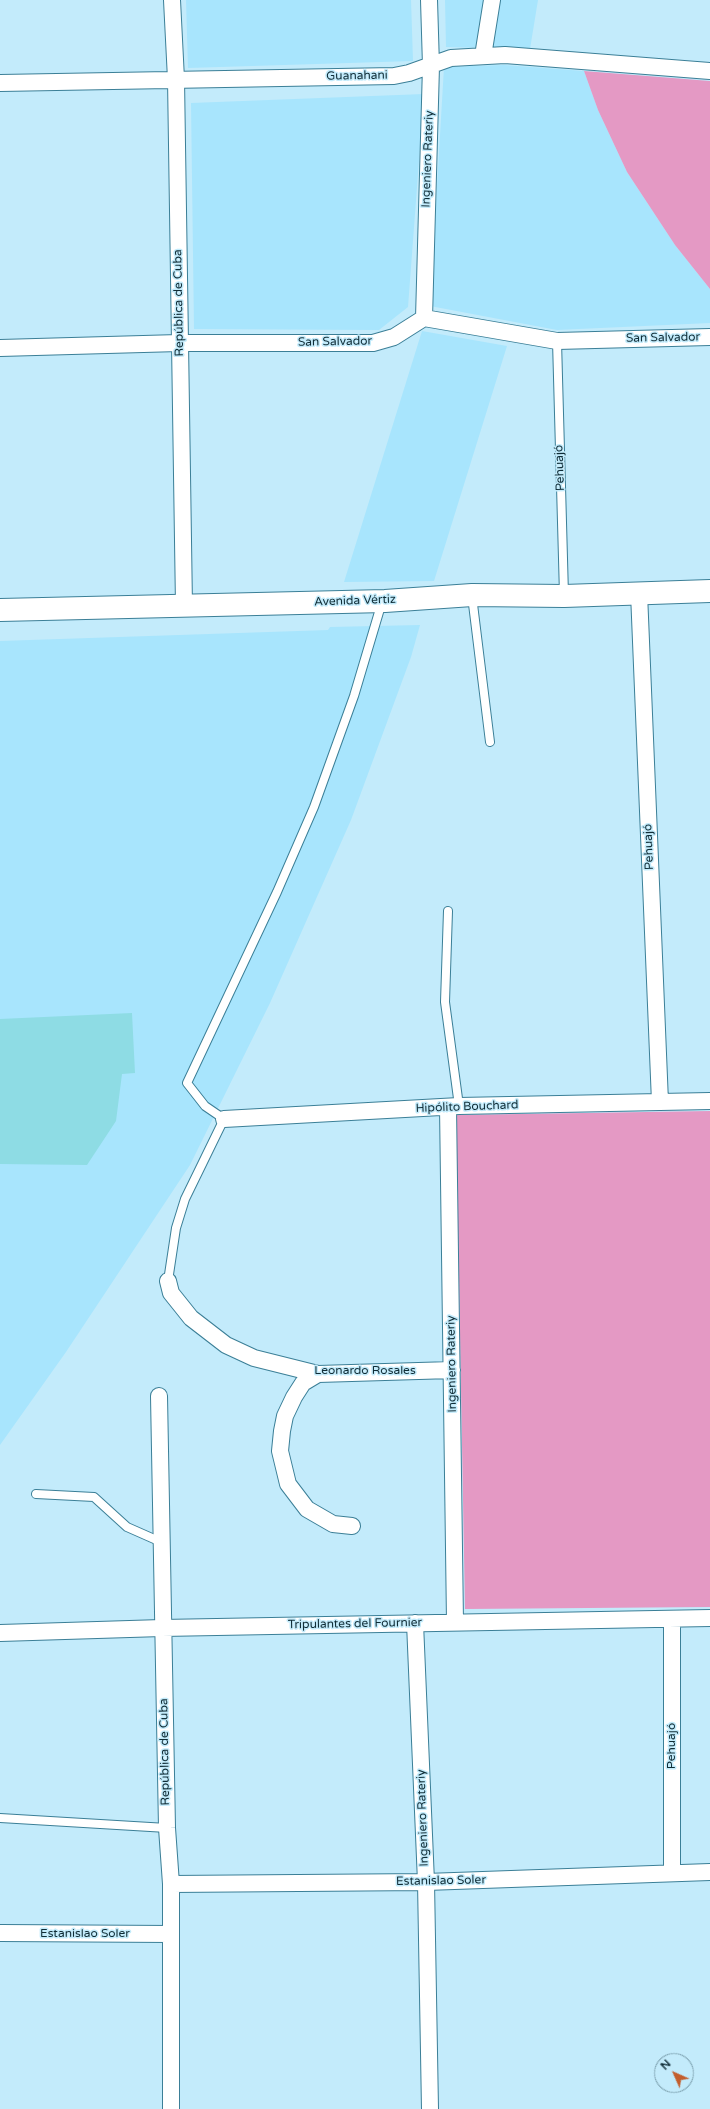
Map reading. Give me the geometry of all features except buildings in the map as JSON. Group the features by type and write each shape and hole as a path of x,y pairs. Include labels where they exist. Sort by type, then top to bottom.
{"street":[{"name":"República de Cuba","path":"172,0 176,79 184,606"},
{"name":"Ingeniero Rateriy","path":"424,318 431,66 429,0"},
{"path":"483,56 492,0"},
{"name":"Guanahani","path":"0,83 394,76 409,73 451,58 505,55 710,71"},
{"name":"San Salvador","path":"0,348 179,343 373,343 394,337 424,318 557,341 710,337"},
{"name":"Avenida Vértiz","path":"0,610 382,601 472,595 564,596 710,591"},
{"name":"Pehuajó","path":"639,593 660,1102"},
{"name":"Hipólito Bouchard","path":"224,1119 454,1106 710,1101"},
{"name":"Ingeniero Rateriy","path":"454,1106 452,1370 455,1622"},
{"name":"Leonardo Rosales","path":"168,1281 171,1293 191,1318 226,1345 254,1358 318,1374 452,1370"},
{"path":"318,1374 303,1383 294,1397 285,1416 280,1451 288,1484 306,1509 333,1524 352,1526"},
{"name":"República de Cuba","path":"159,1396 162,1628 167,1828 171,1884 171,2109"},
{"name":"Tripulantes del Fournier","path":"0,1633 162,1628 710,1618"},
{"name":"Pehuajó","path":"672,1619 672,1873"},
{"name":"Ingeniero Rateriy","path":"415,1623 426,1882 430,2109"},
{"name":"Estanislao Soler","path":"171,1884 426,1882 710,1872"},
{"name":"Estanislao Soler","path":"0,1934 171,1934"}],"lane":[{"name":"Pehuajó","path":"557,341 564,596"},
{"path":"472,595 490,742"},
{"path":"168,1281 176,1228 186,1199 224,1119 205,1106 187,1083 277,892 314,807 354,696 382,601"},
{"path":"448,911 445,1002 454,1106"},
{"path":"36,1494 94,1497 127,1527 161,1542"},
{"path":"0,1818 167,1828"}],"shaded area":[{"path":"186,0 411,0 413,61 188,68"},
{"path":"445,0 538,0 530,49 446,47"},
{"path":"504,65 584,71 598,110 627,172 675,245 710,289 710,323 557,330 430,306 444,67"},
{"path":"584,71 710,81 710,289 675,245 627,172 598,110"},
{"path":"424,94 408,307 379,330 194,329 191,103"},
{"path":"422,331 507,346 434,581 344,582"},
{"path":"420,625 411,657 351,820 270,1003 190,1165 66,1352 0,1445 0,641 328,630 330,627"},
{"path":"710,1111 710,1607 465,1609 456,1115"}]}
